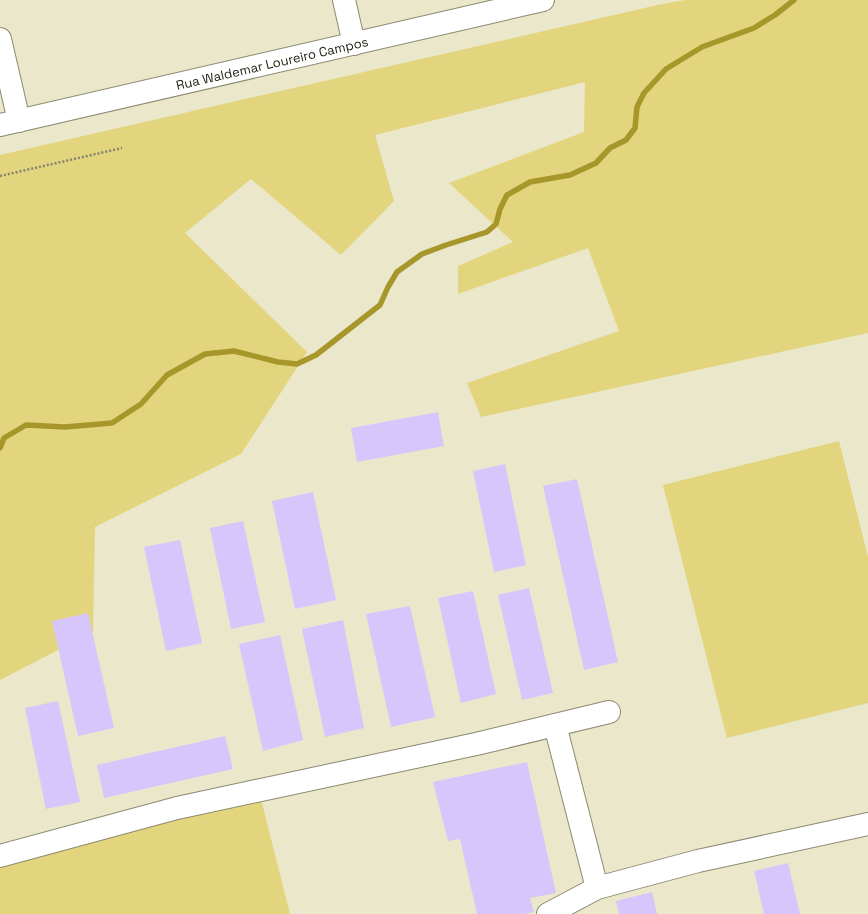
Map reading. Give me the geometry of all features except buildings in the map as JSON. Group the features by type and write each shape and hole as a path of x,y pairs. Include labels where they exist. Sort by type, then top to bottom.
{"main road":[{"path":"344,0 354,44"},
{"name":"Rua Waldemar Loureiro Campos","path":"9,123 354,44 497,5 543,0"},
{"path":"0,39 9,123"},
{"path":"0,856 177,808 476,744 609,712"},
{"path":"555,726 597,888"},
{"path":"548,914 597,888 698,861 868,824"}],"path":[{"path":"0,176 122,148"}],"shaded area":[{"path":"685,0 868,0 868,333 481,417 467,383 619,331 588,248 458,294 458,266 513,242 449,183 584,132 585,82 375,135 394,201 341,255 251,179 185,233 307,352 241,454 95,527 93,632 0,680 0,155"},
{"path":"839,441 868,557 868,703 727,738 663,485"},
{"path":"257,783 290,914 0,914 0,851"}],"waterway":[{"path":"0,448 4,438 26,425 65,427 112,423 141,404 167,375 205,354 234,351 278,362 297,364 316,355 380,305 397,272 422,254 487,232 496,224 500,209 507,195 530,182 570,175 596,163 610,148 626,140 635,128 637,107 644,93 666,69 702,47 754,28 775,15 794,0"}]}
